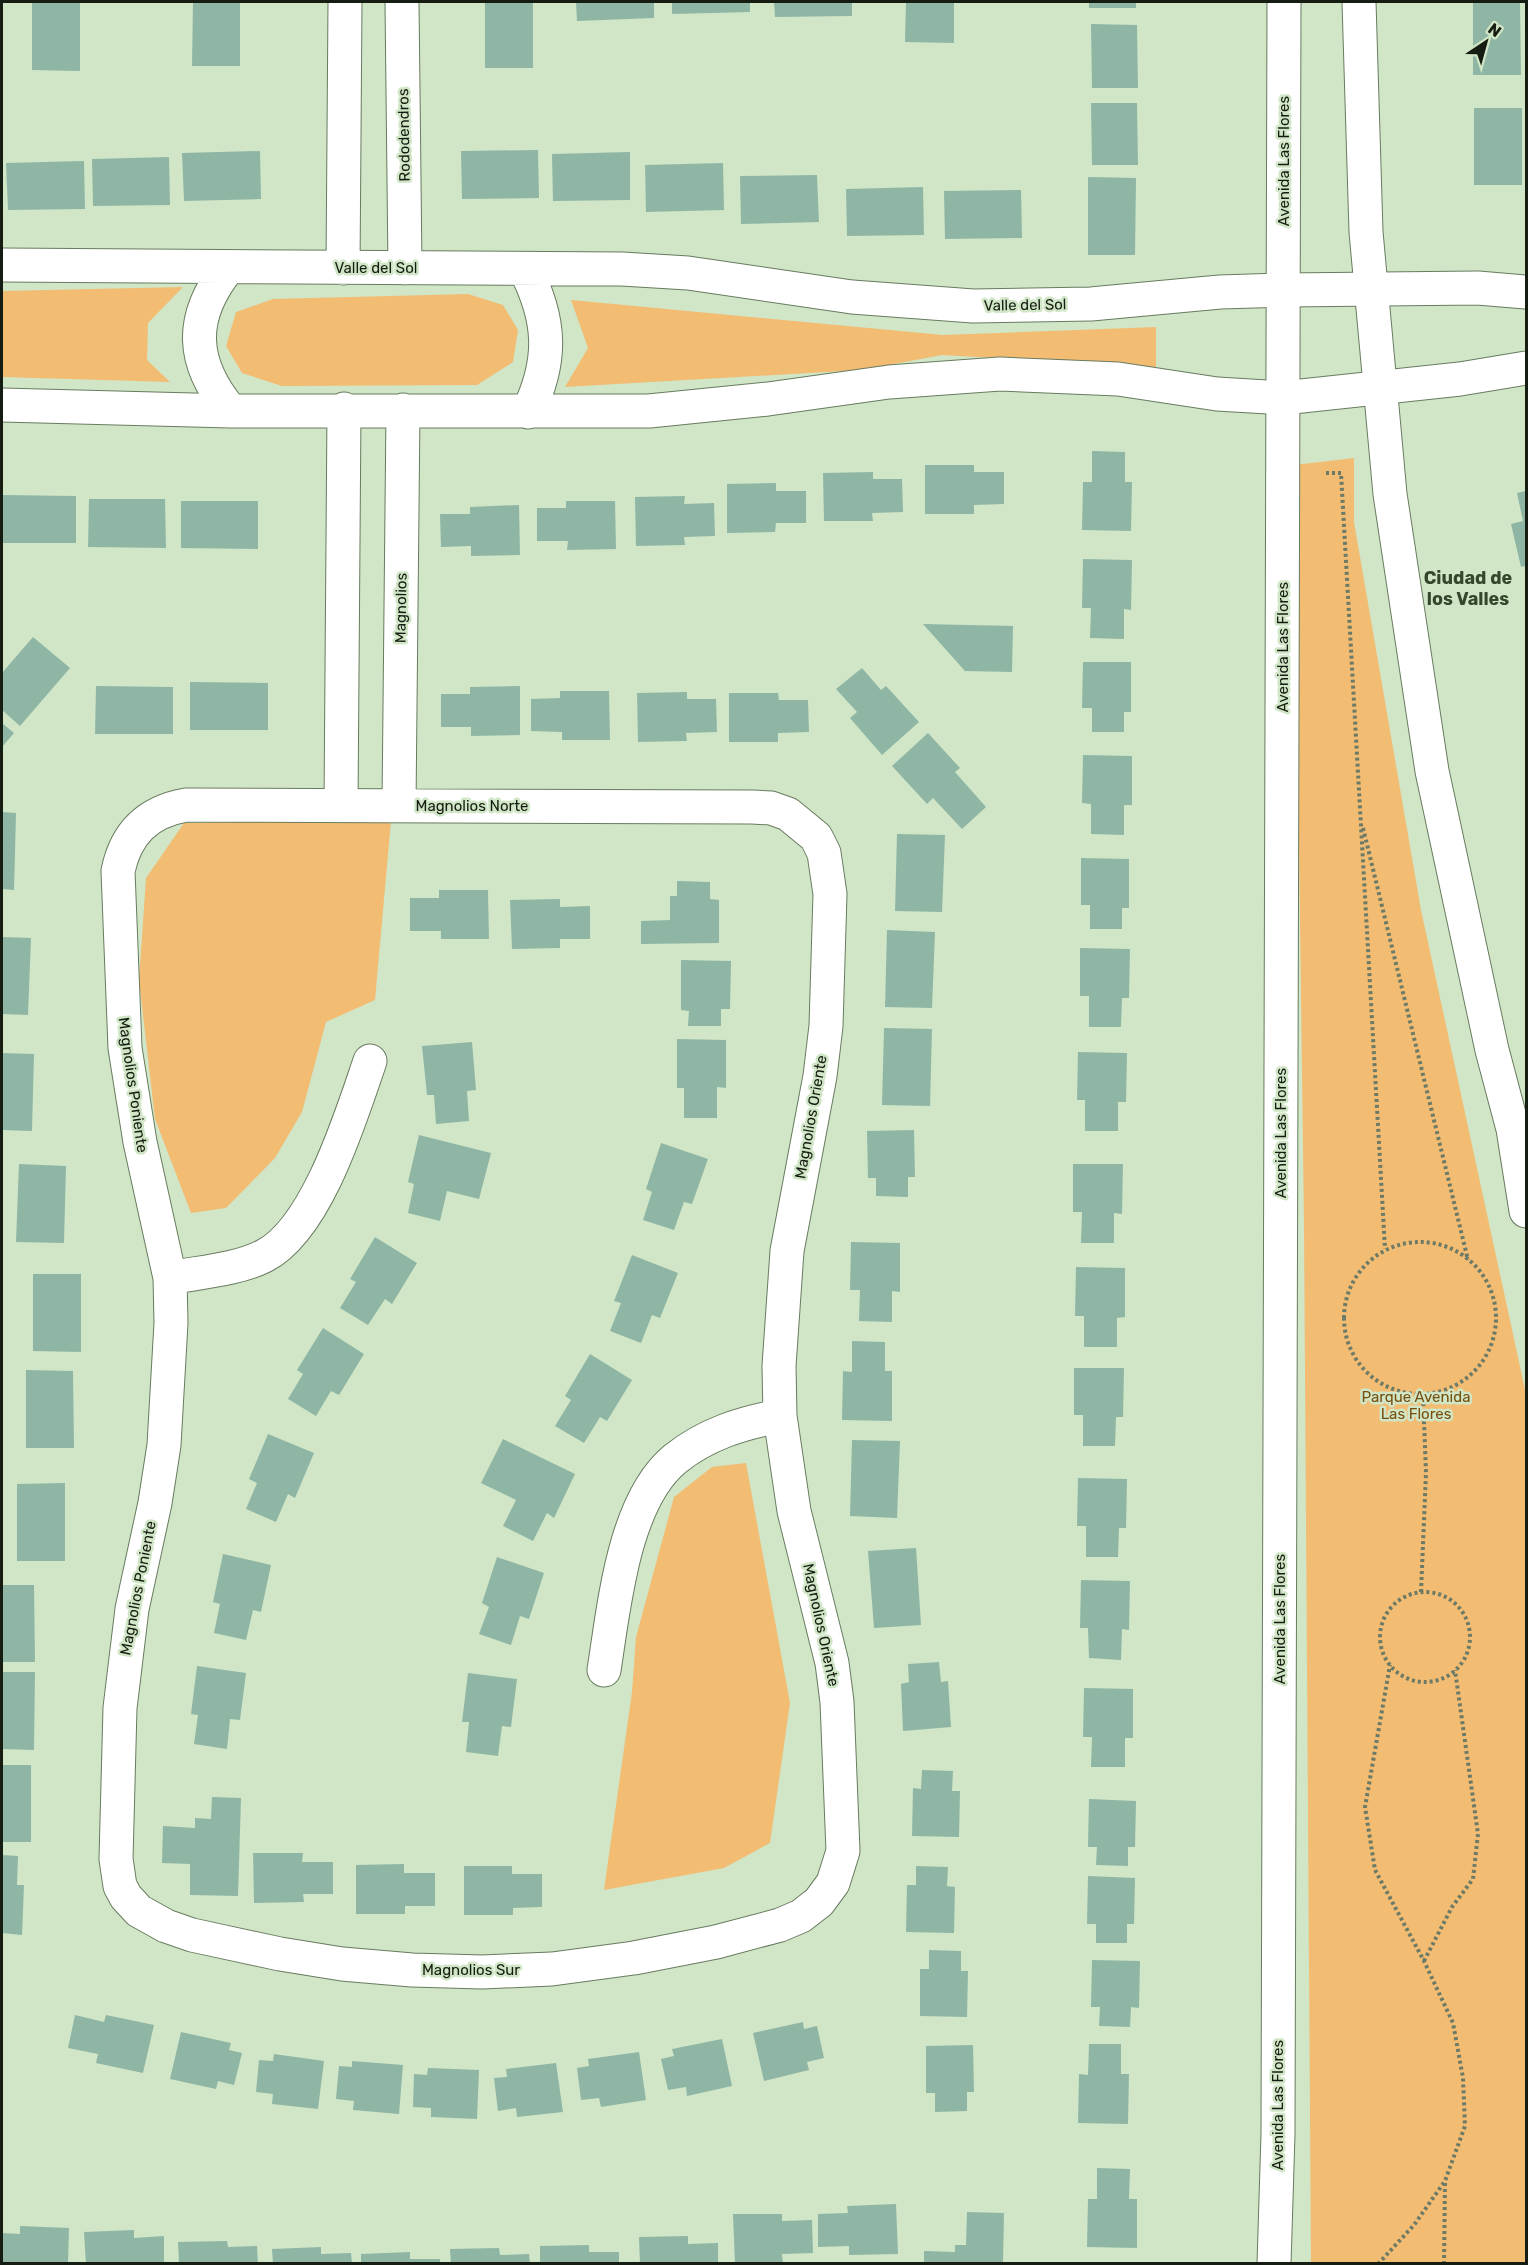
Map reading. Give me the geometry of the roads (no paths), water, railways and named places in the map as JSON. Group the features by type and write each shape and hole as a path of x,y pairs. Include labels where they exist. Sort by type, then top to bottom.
{"street":[{"path":"343,268 345,2"},
{"name":"Rododendros","path":"402,2 405,268"},
{"name":"Avenida Las Flores","path":"1274,2264 1279,2110 1284,2"},
{"path":"1359,2 1370,289 1379,388 1406,610 1432,771 1492,1050 1513,1129 1527,1211"},
{"name":"Valle del Sol","path":"2,266 525,269 688,273 852,297 973,306 1091,304 1220,292 1284,290 1478,288 1527,292"},
{"path":"228,268 212,288 202,312 198,337 206,373 213,390 231,411"},
{"path":"525,269 537,293 544,317 546,343 541,379 528,412"},
{"path":"2,405 231,411 344,409 649,411 768,399 889,382 1000,374 1118,379 1217,394 1283,398 1460,380 1527,368"},
{"path":"341,805 344,409"},
{"name":"Magnolios","path":"399,806 403,410"},
{"name":"Magnolios Norte","path":"141,823 154,814 186,805 341,805 752,807 771,808 788,814 804,824"},
{"name":"Magnolios Poniente","path":"126,1897 120,1886 116,1859 120,1708 132,1609 155,1503 164,1445 170,1371 170,1278 133,1103 121,1002 118,872 122,854 130,837 141,823"},
{"name":"Magnolios Oriente","path":"804,824 816,837 824,853 828,872 829,976 820,1077 787,1251 781,1316 780,1416 794,1511 832,1663 839,1731 843,1851 833,1883 819,1902"},
{"path":"170,1278 262,1257 278,1248 292,1235 303,1219 339,1146 370,1061"},
{"path":"604,1670 623,1565 634,1526 654,1485 673,1461 715,1434 747,1422 780,1416"},
{"name":"Magnolios Sur","path":"126,1897 139,1911 166,1926 192,1935 280,1954 342,1964 412,1970 482,1972 552,1968 611,1961 716,1942 780,1925 801,1916 819,1902"}],"district":[{"name":"Ciudad de los Valles","path":"1468,588"}],"park label":[{"name":"Parque Avenida Las Flores","path":"1416,1406"}]}
